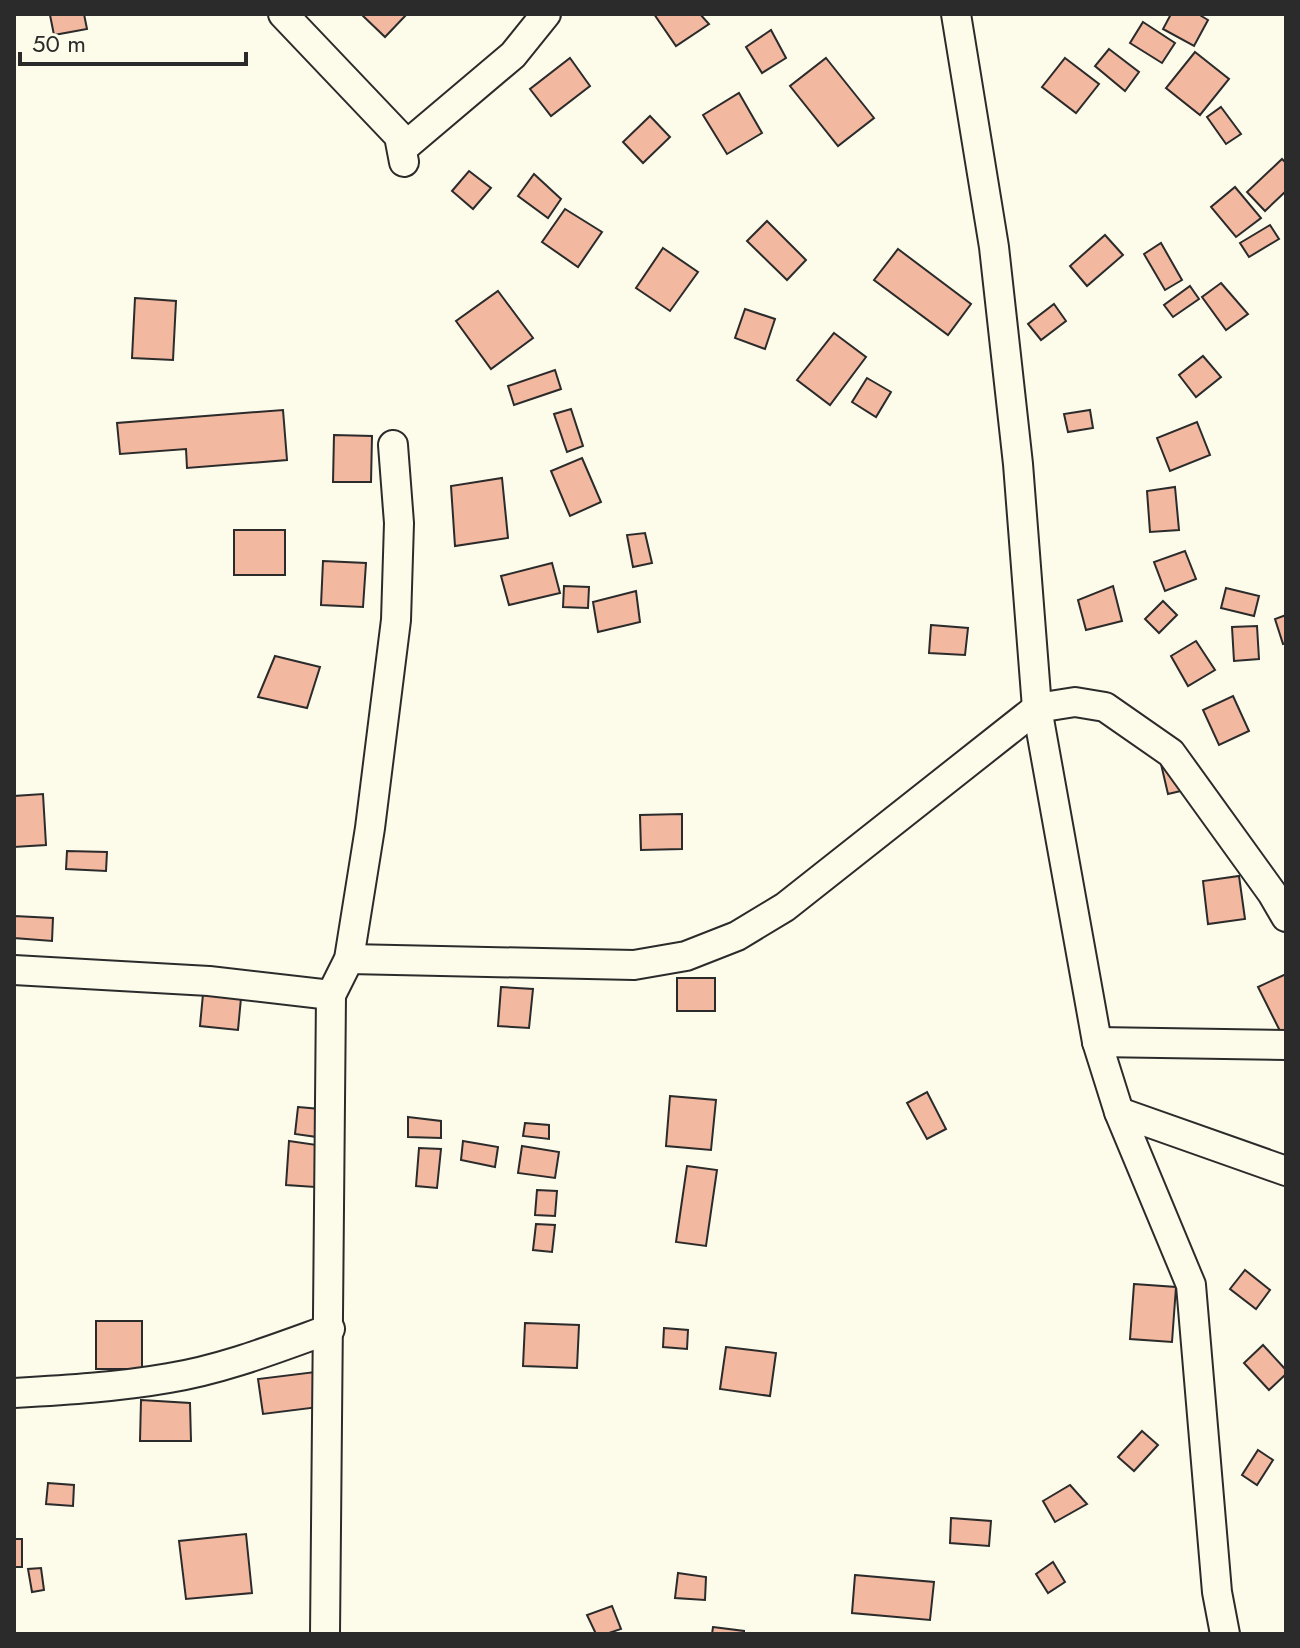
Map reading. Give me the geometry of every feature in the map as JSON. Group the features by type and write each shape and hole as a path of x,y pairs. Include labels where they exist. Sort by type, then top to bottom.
{"street":[{"path":"283,14 399,136 404,155 513,55 546,14"},
{"path":"956,14 994,247 1018,464 1037,708 1097,1042 1119,1112 1191,1285 1217,1592 1225,1634"},
{"path":"325,1634 331,995 349,959 370,828 396,620 399,523 393,445"},
{"path":"349,959 634,965 686,956 737,936 785,907 1037,708 1075,702 1105,707 1171,753 1286,917"},
{"path":"14,970 209,981 331,995"},
{"path":"1097,1042 1286,1045"},
{"path":"1119,1112 1286,1171"},
{"path":"14,1393 94,1388 171,1378 240,1361 330,1329"}],"building":[{"path":"84,14 87,29 54,35 50,15"},
{"path":"361,14 407,14 385,37"},
{"path":"654,14 700,14 709,24 676,46"},
{"path":"1171,14 1198,14 1208,20 1194,46 1163,29"},
{"path":"1143,22 1175,43 1162,63 1130,43"},
{"path":"771,30 786,58 762,73 746,47"},
{"path":"1109,49 1139,72 1125,91 1095,66"},
{"path":"1195,52 1229,79 1200,115 1166,88"},
{"path":"570,58 590,86 551,116 530,89"},
{"path":"826,58 874,118 838,146 790,86"},
{"path":"1065,58 1099,84 1076,113 1042,87"},
{"path":"739,93 762,133 727,154 703,115"},
{"path":"1221,107 1241,134 1226,144 1207,117"},
{"path":"650,116 670,137 643,163 623,142"},
{"path":"1282,159 1286,163 1286,191 1265,211 1247,192"},
{"path":"469,171 491,188 473,209 452,191"},
{"path":"534,174 561,199 548,218 518,196"},
{"path":"1235,187 1261,218 1236,237 1211,207"},
{"path":"565,209 602,232 578,267 542,242"},
{"path":"767,221 806,260 787,280 747,241"},
{"path":"1270,225 1279,239 1249,257 1240,243"},
{"path":"1105,235 1123,255 1087,286 1070,266"},
{"path":"1161,243 1182,280 1165,290 1144,254"},
{"path":"663,248 698,272 670,311 636,288"},
{"path":"898,249 971,304 948,335 874,280"},
{"path":"1221,283 1248,314 1226,330 1202,297"},
{"path":"1190,286 1199,299 1173,317 1164,305"},
{"path":"498,291 533,338 491,369 456,321"},
{"path":"135,298 176,301 173,360 132,358"},
{"path":"1054,304 1066,321 1041,340 1028,324"},
{"path":"745,309 775,319 765,349 735,338"},
{"path":"834,333 866,357 830,405 797,380"},
{"path":"1203,356 1221,377 1196,397 1179,375"},
{"path":"555,370 561,389 514,405 508,386"},
{"path":"867,378 891,392 876,417 852,402"},
{"path":"571,409 583,446 567,452 554,414"},
{"path":"283,410 287,460 187,468 186,449 120,454 117,423"},
{"path":"1090,410 1093,428 1068,432 1064,414"},
{"path":"1197,422 1210,455 1170,471 1157,438"},
{"path":"334,435 372,436 371,482 333,482"},
{"path":"582,458 601,502 570,516 551,471"},
{"path":"502,478 508,538 455,546 451,486"},
{"path":"1175,487 1179,530 1150,532 1147,491"},
{"path":"234,530 285,530 285,575 234,575"},
{"path":"645,533 652,563 633,567 627,535"},
{"path":"1185,551 1196,579 1165,591 1154,562"},
{"path":"323,561 366,563 363,607 321,605"},
{"path":"552,563 560,593 509,605 501,576"},
{"path":"564,586 589,587 588,608 563,607"},
{"path":"1113,586 1122,621 1086,630 1078,600"},
{"path":"1226,588 1259,596 1254,616 1221,608"},
{"path":"636,591 640,622 598,632 593,602"},
{"path":"1163,601 1177,615 1159,633 1145,619"},
{"path":"1286,615 1286,643 1283,644 1275,619"},
{"path":"931,625 968,628 965,655 929,653"},
{"path":"1257,626 1259,659 1234,661 1232,627"},
{"path":"1196,641 1215,670 1188,686 1171,656"},
{"path":"275,656 320,667 307,708 258,697"},
{"path":"1233,696 1249,731 1219,745 1203,710"},
{"path":"1177,759 1185,790 1168,794 1161,764"},
{"path":"43,794 46,845 14,847 14,796"},
{"path":"682,814 682,849 641,850 640,815"},
{"path":"67,851 107,852 106,871 66,869"},
{"path":"1239,876 1245,919 1208,924 1203,881"},
{"path":"14,916 53,918 52,941 14,938"},
{"path":"1286,974 1286,1031 1281,1033 1258,987"},
{"path":"677,978 715,978 715,1011 677,1011"},
{"path":"501,987 533,989 529,1028 498,1026"},
{"path":"203,994 241,998 238,1030 200,1026"},
{"path":"927,1092 946,1129 927,1139 907,1103"},
{"path":"670,1096 716,1100 711,1150 666,1146"},
{"path":"298,1107 320,1109 317,1137 295,1134"},
{"path":"408,1117 441,1121 441,1138 408,1137"},
{"path":"525,1123 549,1125 549,1139 523,1136"},
{"path":"289,1141 317,1145 315,1187 286,1185"},
{"path":"463,1141 498,1147 495,1167 461,1160"},
{"path":"522,1146 559,1152 555,1178 518,1173"},
{"path":"419,1148 441,1149 437,1188 416,1186"},
{"path":"687,1166 717,1170 706,1246 676,1242"},
{"path":"537,1190 557,1191 555,1216 535,1215"},
{"path":"536,1224 555,1225 552,1252 533,1250"},
{"path":"1245,1270 1270,1290 1256,1309 1230,1289"},
{"path":"1134,1284 1176,1287 1172,1342 1130,1339"},
{"path":"96,1321 142,1321 142,1369 96,1369"},
{"path":"525,1323 579,1325 577,1368 523,1366"},
{"path":"664,1328 688,1330 687,1349 663,1347"},
{"path":"1263,1345 1286,1370 1286,1374 1269,1390 1244,1363"},
{"path":"726,1347 776,1353 770,1396 720,1389"},
{"path":"315,1372 319,1407 263,1414 258,1379"},
{"path":"141,1400 190,1403 191,1441 140,1441"},
{"path":"1142,1431 1158,1445 1134,1471 1118,1457"},
{"path":"1258,1450 1273,1460 1257,1485 1242,1475"},
{"path":"48,1483 74,1485 73,1506 46,1504"},
{"path":"1070,1485 1087,1504 1055,1522 1043,1501"},
{"path":"951,1518 991,1521 989,1546 950,1543"},
{"path":"246,1534 252,1593 186,1599 179,1541"},
{"path":"14,1539 22,1539 22,1567 14,1567"},
{"path":"1053,1562 1065,1582 1048,1593 1036,1574"},
{"path":"41,1568 44,1590 32,1592 28,1569"},
{"path":"678,1573 706,1577 705,1600 675,1598"},
{"path":"855,1575 934,1582 930,1620 852,1613"},
{"path":"612,1606 621,1629 596,1634 587,1615"},
{"path":"713,1627 744,1631 744,1634 712,1634"}]}
